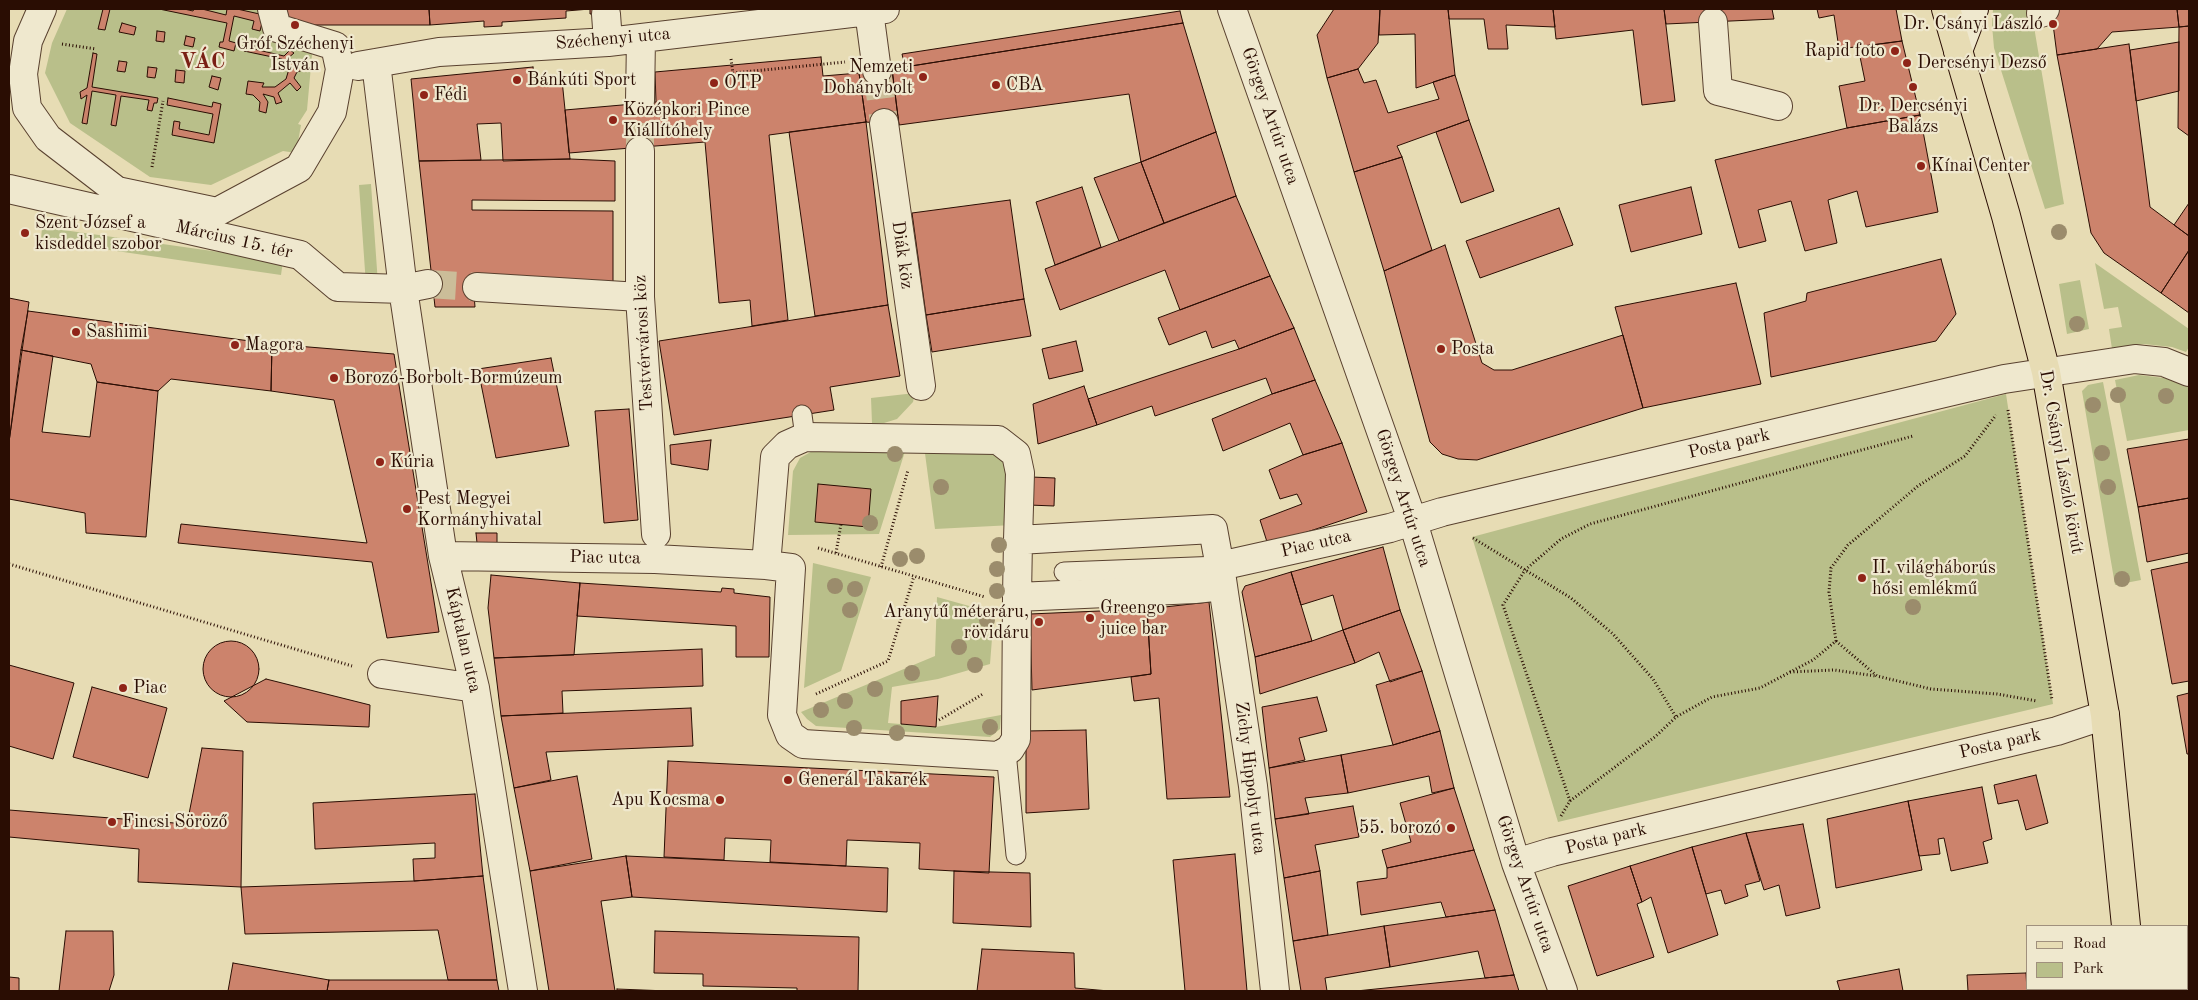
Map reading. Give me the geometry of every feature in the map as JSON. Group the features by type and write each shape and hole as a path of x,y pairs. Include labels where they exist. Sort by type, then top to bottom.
{"main road":[{"name":"Dr. Csányi László körút","path":"1946,9 2006,216 2046,372 2105,716 2126,925"}],"street":[{"path":"42,9 40,42 23,74 27,108 48,138 117,191 150,187 218,212 299,168 332,112 340,69 334,46 273,23"},
{"name":"Görgey Artúr utca","path":"1232,9 1413,522 1516,863 1563,991"},
{"path":"1958,51 1974,9"},
{"path":"877,10 877,71"},
{"name":"Széchenyi utca","path":"340,69 439,52 608,42 877,10"},
{"path":"606,14 608,42"},
{"path":"1713,22 1718,91 1778,106"},
{"path":"640,38 640,101"},
{"path":"376,63 416,287"},
{"name":"Diák köz","path":"884,124 921,386"},
{"name":"Testvérvárosi köz","path":"640,151 640,297 656,534"},
{"name":"Március 15. tér","path":"9,190 300,255 338,287 416,287"},
{"name":"Káptalan utca","path":"416,287 438,522 443,556 475,688 523,991"},
{"path":"477,287 640,297"},
{"name":"Posta park","path":"1413,522 1442,512 1994,382 2135,359 2164,362 2189,372"},
{"path":"766,565 775,458 804,426 916,439 998,440 1016,454 1020,473 1016,739 1010,749 998,756 803,744 790,735 782,715 783,706"},
{"name":"Piac utca","path":"1018,602 1195,589 1222,576 1413,522"},
{"name":"Zichy Hippolyt utca","path":"1018,540 1212,529 1222,576 1253,786 1275,991"},
{"name":"Piac utca","path":"443,556 655,559 791,568 783,706"},
{"path":"382,674 475,688"},
{"name":"Posta park","path":"1516,863 1561,850 2057,731 2105,716"}],"lane":[{"path":"1064,572 1222,576"},
{"path":"1006,752 1016,855"}],"path":[{"path":"728,28 733,73 849,61"},
{"path":"40,42 96,49"},
{"path":"150,187 163,101"},
{"path":"1877,676 1836,641 1829,592 1831,568 1848,545 1918,486 1965,456 1996,414 2007,404 2057,731"},
{"path":"1987,417 1996,414"},
{"path":"1570,801 1503,606 1525,570 1561,539 1590,524 1920,434"},
{"path":"881,567 916,439"},
{"path":"1442,512 1472,537 1571,598 1613,634 1653,679 1676,717"},
{"path":"836,553 841,524"},
{"path":"817,548 914,576 1018,602"},
{"path":"9,564 382,674"},
{"path":"783,706 797,703 888,661 914,576"},
{"path":"1558,822 1570,801 1656,736 1676,717 1712,697 1760,688 1813,660 1836,641"},
{"path":"1790,672 1834,670 1877,676 1931,689 1997,694 2052,704"},
{"path":"937,721 984,693"}],"green space":[{"path":"67,9 266,9 313,44 307,110 298,124 301,125 296,153 283,151 211,185 150,177 70,123 45,73 52,43"},
{"path":"1993,9 2031,9 2064,204 2045,209 1994,48"},
{"path":"371,184 378,284 366,285 359,185"},
{"path":"42,227 283,261 281,275 41,240"},
{"path":"2095,263 2189,329 2189,347 2186,352 2172,347 2144,344 2112,349 2109,329 2122,327 2118,307 2104,309"},
{"path":"2080,280 2089,329 2067,334 2059,284"},
{"path":"2139,375 2164,378 2189,387 2189,430 2127,441 2115,380"},
{"path":"2103,382 2141,580 2115,585 2082,391 2088,385"},
{"path":"915,393 913,402 897,419 884,423 872,423 871,398"},
{"path":"2006,394 2053,704 1558,822 1472,537"},
{"path":"907,445 879,534 788,535 793,471 800,458 816,449"},
{"path":"924,446 992,446 1008,458 1013,525 935,529"},
{"path":"813,563 871,577 841,671 804,688"},
{"path":"937,597 994,613 990,664 938,679 892,687 888,723 936,727 1001,715 1000,729 990,737 816,726 807,719 801,712 935,656"}],"building":[{"path":"103,9 110,9 105,30 98,29"},
{"path":"159,9 193,11 194,9 202,9 226,15 227,9 237,9 264,15 260,31 252,29 254,21 234,16 229,41 236,43 234,51 219,47 220,42 223,42 227,23"},
{"path":"286,9 429,9 430,25 288,25"},
{"path":"429,9 590,9 566,11 566,18 502,22 502,26 484,27 484,21 430,25"},
{"path":"590,9 615,9 615,12 590,14"},
{"path":"1334,9 1380,9 1378,43 1358,69 1327,78 1317,35"},
{"path":"1380,9 1448,9 1455,75 1416,88 1415,34 1379,35"},
{"path":"1448,9 1553,9 1555,27 1506,25 1508,49 1488,49 1484,19 1449,19"},
{"path":"1553,9 1664,9 1675,101 1642,105 1633,30 1556,39"},
{"path":"1664,9 1772,9 1774,19 1666,24"},
{"path":"1817,9 1896,9 1902,41 1839,49 1834,15 1819,18"},
{"path":"2055,9 2177,9 2179,27 2112,32 2097,49 2057,55 2052,12"},
{"path":"2177,9 2189,9 2189,26 2179,27"},
{"path":"1180,11 1183,23 905,67 902,54"},
{"path":"122,23 136,27 134,35 119,32"},
{"path":"1183,23 1216,132 1141,162 1129,94 899,125 892,69"},
{"path":"2189,26 2189,136 2178,128 2179,27"},
{"path":"157,31 165,32 164,42 156,41"},
{"path":"186,36 195,38 193,47 184,45"},
{"path":"251,40 256,41 254,49 284,56 290,50 294,53 287,59 296,67 301,66 303,70 297,72 294,78 301,87 297,91 290,83 278,93 282,102 276,104 274,97 263,94 268,102 266,113 259,111 260,102 253,95 246,94 248,81 264,83 262,87 275,87 286,79 289,69 282,59 244,51 245,46 250,47"},
{"path":"1902,41 1920,115 1847,128 1839,86 1865,81 1858,47"},
{"path":"2179,42 2179,91 2136,101 2130,50"},
{"path":"2129,44 2150,207 2189,236 2189,250 2161,293 2104,253 2091,233 2057,55"},
{"path":"93,53 97,54 92,87 158,98 157,103 154,103 152,111 147,110 149,100 121,96 116,126 111,125 116,95 92,91 87,124 82,123 87,95 81,99 80,92 87,88"},
{"path":"821,57 823,76 859,73 866,122 769,135 788,320 752,326 750,300 719,303 705,142 569,153 565,110 656,102 655,72"},
{"path":"119,61 127,62 125,72 117,71"},
{"path":"148,67 157,68 155,78 147,77"},
{"path":"533,67 535,82 562,80 570,159 503,161 501,123 477,124 481,160 419,161 411,79"},
{"path":"892,69 899,125 866,122 859,73"},
{"path":"1358,69 1364,83 1376,80 1388,113 1439,99 1433,82 1455,75 1469,120 1397,146 1402,157 1354,172 1327,78"},
{"path":"176,70 185,71 184,83 175,82"},
{"path":"212,76 221,78 218,90 209,87"},
{"path":"168,98 212,107 213,102 221,104 214,143 172,135 174,121 180,122 179,129 209,135 213,114 167,105"},
{"path":"1920,115 1938,212 1866,227 1857,191 1828,200 1837,243 1805,251 1791,201 1758,210 1766,241 1739,248 1715,160 1847,128"},
{"path":"1469,120 1494,191 1461,203 1436,132"},
{"path":"866,122 888,305 815,316 789,132"},
{"path":"1216,132 1236,196 1164,223 1141,162"},
{"path":"1402,157 1432,250 1384,271 1354,172"},
{"path":"570,159 615,161 615,201 472,200 472,210 613,211 613,283 473,282 475,307 435,307 419,161"},
{"path":"1141,162 1164,223 1119,241 1094,178"},
{"path":"1082,187 1101,247 1055,265 1036,202"},
{"path":"1691,187 1702,234 1631,252 1619,205"},
{"path":"1236,196 1270,276 1180,310 1165,270 1060,310 1045,269"},
{"path":"1010,200 1024,299 926,315 912,213"},
{"path":"2189,203 2189,236 2174,225"},
{"path":"1559,208 1573,245 1480,278 1466,241"},
{"name":"Posta","path":"1445,245 1482,363 1494,370 1512,370 1623,335 1643,408 1477,460 1458,459 1442,454 1430,442 1384,271"},
{"path":"2189,252 2189,313 2161,293"},
{"path":"1941,259 1956,314 1936,341 1771,377 1764,313 1806,301 1807,293"},
{"path":"1270,276 1294,328 1239,349 1235,340 1212,348 1206,331 1169,345 1158,318"},
{"path":"1736,283 1761,384 1643,408 1615,307"},
{"path":"9,298 29,302 9,442"},
{"path":"1024,299 1031,336 932,352 926,315"},
{"path":"888,305 900,376 830,387 834,410 674,435 659,341"},
{"path":"28,311 272,344 271,391 171,379 158,391 97,382 91,364 21,350"},
{"path":"1294,328 1315,380 1272,394 1266,378 1155,416 1152,406 1097,425 1088,399 1239,349"},
{"path":"1076,341 1083,371 1049,379 1042,349"},
{"name":"Kúria","path":"272,344 394,354 439,632 387,638 372,562 178,543 181,524 367,543 334,400 271,391"},
{"path":"21,350 53,356 42,432 90,437 97,382 158,391 146,537 86,533 85,513 9,499 9,442"},
{"path":"551,358 569,446 496,458 478,369"},
{"path":"1315,380 1342,443 1303,455 1290,423 1223,451 1212,419 1272,394"},
{"path":"1084,386 1097,425 1038,444 1033,404"},
{"path":"629,409 638,520 604,523 595,411"},
{"path":"2189,439 2189,498 2138,507 2127,449"},
{"path":"711,440 708,470 671,464 670,445"},
{"path":"1342,443 1367,512 1268,545 1260,520 1302,504 1297,494 1280,499 1269,470 1303,455"},
{"path":"1031,477 1055,478 1054,506 1029,505"},
{"path":"818,484 871,489 868,527 815,522"},
{"path":"2189,498 2189,553 2147,562 2138,507"},
{"path":"476,533 497,533 497,544 477,543"},
{"path":"1383,547 1400,610 1343,630 1333,595 1301,605 1291,572"},
{"path":"2189,562 2189,681 2172,684 2151,570"},
{"path":"1291,572 1312,641 1255,657 1242,592 1245,586"},
{"path":"491,575 580,583 574,655 494,658 488,608"},
{"path":"580,583 721,592 722,588 734,589 734,593 770,597 769,657 736,657 736,626 577,616"},
{"path":"1209,602 1230,797 1167,799 1159,698 1134,701 1131,677 1151,674 1147,609"},
{"path":"1147,609 1151,674 1032,690 1030,614"},
{"path":"1400,610 1422,671 1390,682 1379,652 1355,663 1343,630"},
{"path":"1343,630 1355,663 1260,694 1255,657"},
{"path":"231,641 242,643 251,649 257,658 259,669 257,680 251,689 242,695 231,697 220,695 211,689 205,680 203,669 205,658 211,649 220,643"},
{"path":"702,649 703,686 562,691 563,713 501,716 494,658"},
{"path":"9,665 74,683 53,759 9,746"},
{"path":"1422,671 1440,731 1393,745 1376,685"},
{"path":"266,679 370,705 369,727 247,722 224,701"},
{"path":"92,687 167,708 148,778 73,757"},
{"path":"2189,693 2189,754 2187,754 2177,696"},
{"path":"938,696 936,727 901,724 901,701"},
{"path":"1317,697 1327,731 1299,738 1305,760 1269,768 1262,707"},
{"path":"691,708 693,746 546,752 551,780 514,788 501,716"},
{"path":"1086,730 1089,809 1026,813 1026,731"},
{"path":"1440,731 1454,788 1432,793 1429,776 1348,793 1341,755 1393,745"},
{"path":"202,748 243,751 241,887 138,882 139,849 9,837 9,810 187,824"},
{"path":"1341,755 1348,793 1305,798 1309,814 1275,819 1269,768"},
{"path":"668,761 994,777 989,873 919,869 920,843 847,840 846,866 770,862 771,840 725,838 724,860 664,857"},
{"path":"2036,775 2048,823 2026,830 2018,800 1998,804 1994,785"},
{"path":"577,776 592,859 530,871 514,788"},
{"path":"1982,787 1992,839 1983,842 1988,863 1951,871 1944,838 1938,839 1940,854 1919,856 1908,801"},
{"path":"1454,788 1474,850 1387,868 1382,850 1411,842 1400,803"},
{"path":"475,794 483,876 414,881 413,859 435,858 435,843 315,849 313,803"},
{"path":"1908,801 1922,870 1836,888 1827,819"},
{"path":"1353,806 1359,837 1315,845 1320,871 1284,878 1275,819"},
{"path":"1803,824 1820,908 1786,916 1779,885 1764,890 1746,833"},
{"path":"1746,833 1760,881 1745,885 1748,896 1725,904 1721,890 1706,894 1692,847"},
{"path":"1692,847 1718,935 1668,953 1651,897 1642,902 1630,866"},
{"path":"1474,850 1495,910 1446,917 1441,902 1361,915 1357,882 1387,878 1387,868"},
{"path":"1235,854 1247,991 1185,991 1173,860"},
{"path":"626,856 632,897 601,901 615,991 549,991 530,871"},
{"path":"626,856 888,868 887,912 632,897"},
{"path":"1630,866 1642,902 1637,904 1654,957 1597,976 1568,886"},
{"path":"954,871 1030,873 1031,927 953,923"},
{"path":"1320,871 1328,935 1293,941 1284,878"},
{"path":"483,876 497,980 448,980 438,930 245,934 241,887 414,881"},
{"path":"1495,910 1514,975 1485,978 1478,951 1390,967 1384,926"},
{"path":"1384,926 1390,967 1325,978 1327,991 1301,991 1293,941"},
{"path":"66,931 113,931 114,975 109,991 59,991"},
{"path":"655,931 859,937 858,991 797,991 797,988 703,986 703,974 654,973"},
{"path":"982,949 1074,953 1075,988 1109,991 977,991"},
{"path":"233,963 329,980 327,991 228,991"},
{"path":"1899,969 1903,991 1840,991 1837,981"},
{"path":"2026,973 2027,991 1968,991 1967,975"},
{"path":"1514,975 1519,991 1356,991 1485,978"},
{"path":"9,977 19,978 19,991 9,991"},
{"path":"329,980 497,980 499,991 327,991"},
{"path":"617,989 668,991 617,991"}],"tunnel":[{"path":"877,71 884,123"},
{"path":"640,101 640,151"},
{"path":"428,284 477,287"}],"place":[{"name":"Dr. Csányi László","path":"2053,24"},
{"name":"Gróf Széchenyi István","path":"295,25"},
{"name":"Rapid foto","path":"1895,51"},
{"name":"Dercsényi Dezső","path":"1907,63"},
{"name":"Nemzeti Dohánybolt","path":"923,77"},
{"name":"Bánkúti Sport","path":"517,80"},
{"name":"OTP","path":"714,83"},
{"name":"CBA","path":"996,85"},
{"name":"Dr. Dercsényi Balázs","path":"1913,87"},
{"name":"Fédi","path":"424,95"},
{"name":"Középkori Pince Kiállítóhely","path":"613,120"},
{"name":"Kínai Center","path":"1921,166"},
{"name":"Szent József a kisdeddel szobor","path":"25,233"},
{"name":"Sashimi","path":"76,332"},
{"name":"Magora","path":"235,345"},
{"name":"Posta","path":"1441,349"},
{"name":"Borozó-Borbolt-Bormúzeum","path":"334,378"},
{"name":"Kúria","path":"380,462"},
{"name":"Pest Megyei Kormányhivatal","path":"407,509"},
{"name":"II. világháborús hősi emlékmű","path":"1862,578"},
{"name":"Greengo juice bar","path":"1090,618"},
{"name":"Aranytű méteráru, rövidáru","path":"1039,622"},
{"name":"Piac","path":"123,688"},
{"name":"Generál Takarék","path":"788,780"},
{"name":"Apu Kocsma","path":"720,800"},
{"name":"Fincsi Söröző","path":"112,822"},
{"name":"55. borozó","path":"1451,828"}],"district":[{"name":"VÁC","path":"203,62"}]}
